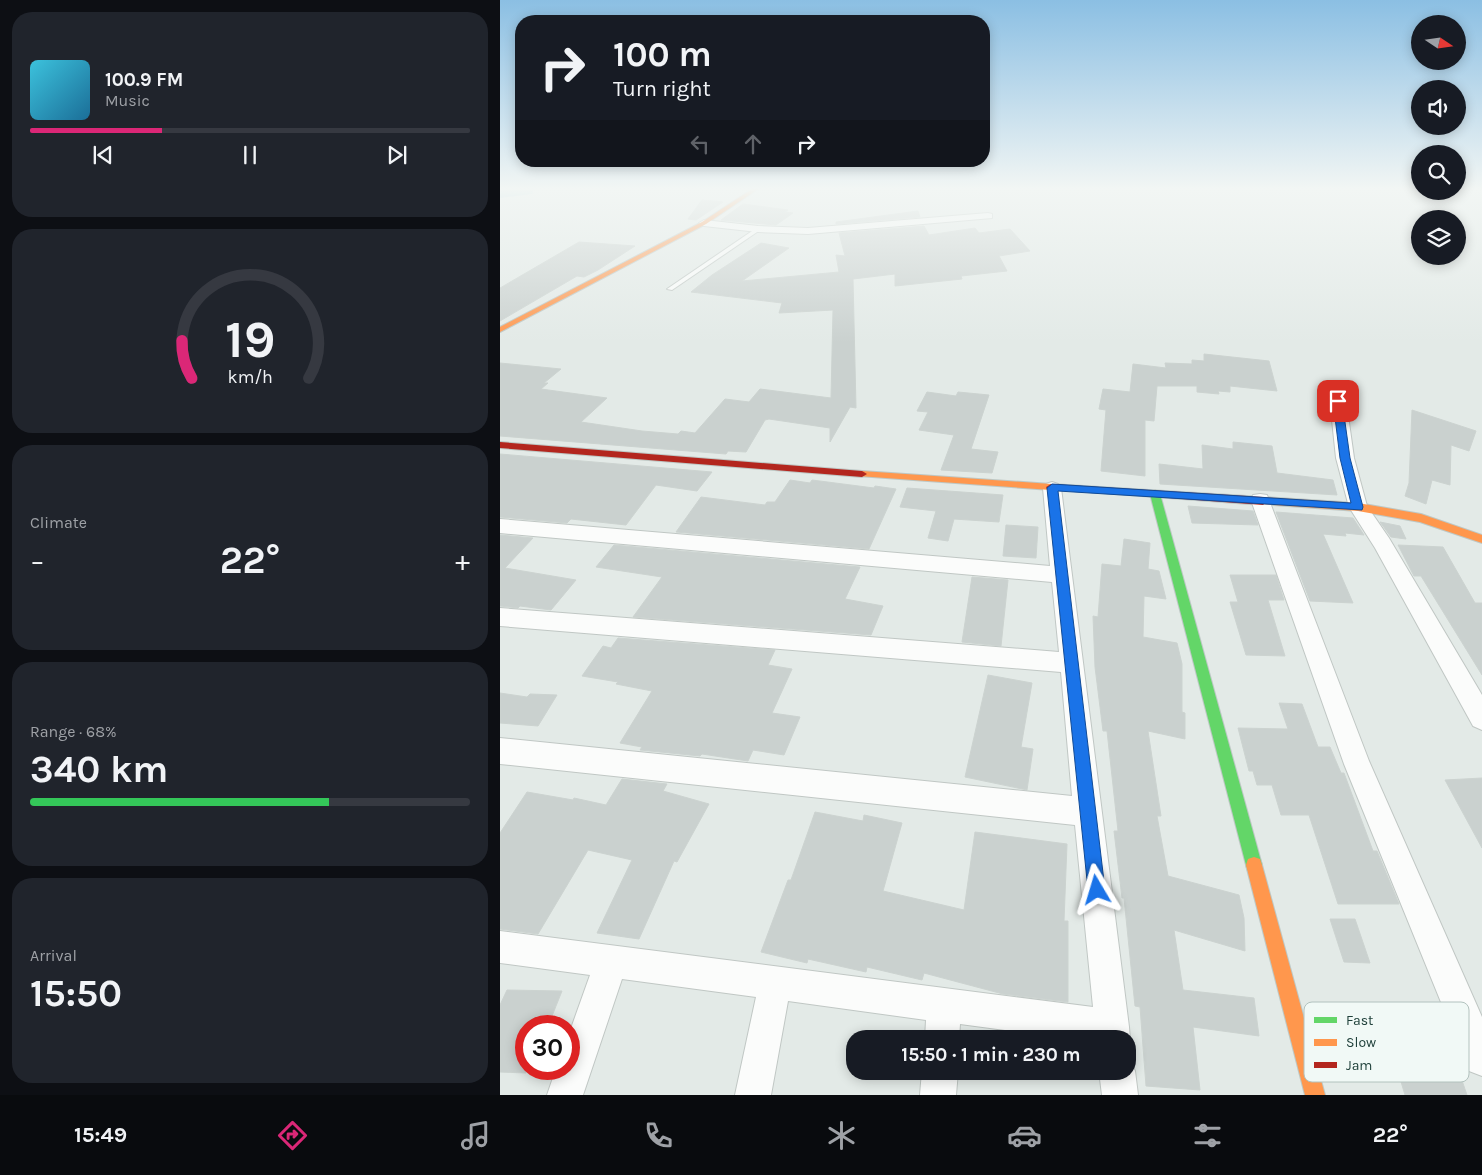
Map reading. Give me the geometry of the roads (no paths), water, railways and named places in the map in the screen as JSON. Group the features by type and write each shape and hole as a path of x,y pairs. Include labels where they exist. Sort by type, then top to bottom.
{"street":[{"path":"500,330 671,240"},
{"path":"1338,401 1345,458 1358,507 1382,543 1482,718"},
{"path":"500,445 885,476 1358,507 1421,518 1482,540"},
{"path":"1052,488 1113,1030"},
{"path":"1155,494 1304,1054"},
{"path":"1260,500 1357,764 1458,1002"},
{"path":"500,526 1062,575"},
{"path":"500,617 1071,663"},
{"path":"500,751 1088,812"},
{"path":"500,947 944,1005 1095,1030"},
{"path":"565,1095 611,962"},
{"path":"753,1095 775,984"},
{"path":"943,1030 944,1005"},
{"path":"1469,1027 1482,1058"},
{"path":"938,1095 939,1080"},
{"path":"1118,1080 1120,1095"},
{"path":"1312,1082 1315,1095"}],"lane":[{"path":"670,289 742,240"}]}
